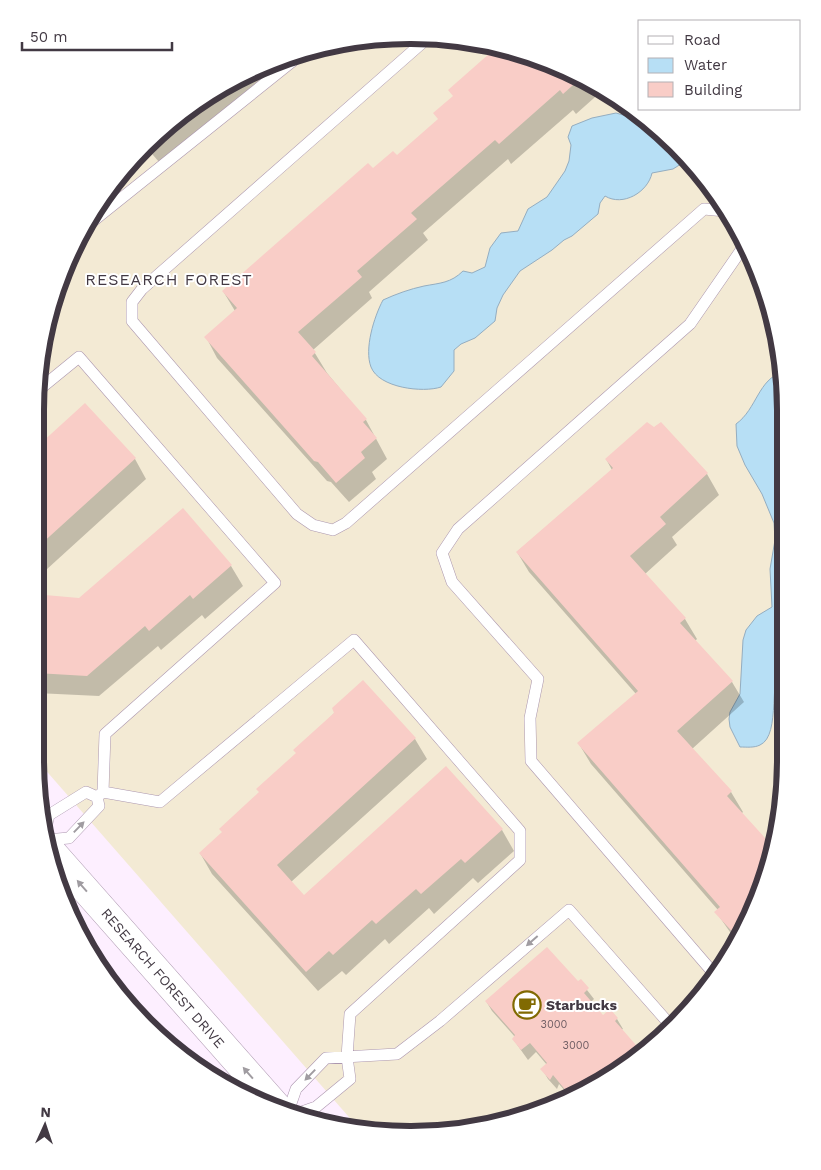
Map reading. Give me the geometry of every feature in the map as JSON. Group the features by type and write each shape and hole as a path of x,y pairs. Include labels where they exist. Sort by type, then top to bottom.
{"main road":[{"name":"RESEARCH FOREST DRIVE","path":"58,860 269,1097"}],"lane":[{"path":"420,44 142,289 132,302 132,321 297,514 313,525 333,530 346,523 704,209 717,210"},
{"path":"101,214 288,65"},
{"path":"710,970 531,761 530,718 538,680 452,582 442,553 458,529 690,324 740,251"},
{"path":"45,385 79,357 275,583 105,734 99,806 69,838 55,848"},
{"path":"49,817 86,792 160,802 354,640 520,830 520,860 350,1014 347,1057 350,1079 316,1107 305,1111"},
{"path":"290,1106 296,1089 326,1058 397,1054 440,1021 569,910 667,1022"}],"shaded area":[{"path":"410,44 458,47 505,56 551,72 594,93 634,120 670,151 701,187 728,227 749,270 765,316 774,363 776,387 777,760 774,807 765,854 758,877 728,943 701,983 686,1001 670,1019 634,1050 594,1077 573,1088 528,1107 505,1114 458,1123 434,1125 387,1125 353,1121 44,769 44,410 47,363 56,316 63,293 93,227 120,187 135,169 151,151 187,120 227,93 248,82 293,63 316,56 363,47 387,45"}],"water":[{"path":"616,113 630,117 670,151 681,164 673,169 652,173 646,186 640,192 627,199 619,200 605,196 600,203 598,214 572,236 520,271 503,295 497,308 495,321 475,338 461,344 454,350 454,371 441,387 413,389 383,380 371,367 369,342 376,315 383,300 424,286 450,280 463,271 472,273 485,267 490,248 501,233 518,231 528,209 547,197 565,171 569,161 571,145 568,137 572,126 592,118"},
{"path":"775,376 777,410 777,671 773,717 767,739 758,746 740,747 730,727 730,712 740,694 743,640 746,630 757,616 772,607 770,569 775,540 774,523 762,494 745,465 737,446 736,424 749,411 768,381"}],"building":[{"path":"490,53 528,63 575,83 563,94 560,90 499,144 495,140 411,213 417,219 357,271 362,277 298,332 316,352 312,356 367,419 363,422 377,438 361,452 365,458 336,483 318,462 314,461 204,337 237,308 222,291 368,163 373,168 393,151 397,155 438,119 433,113 453,96 448,90"},
{"path":"85,403 136,458 44,541 44,440"},
{"path":"647,422 654,427 661,422 708,473 660,517 666,524 630,556 686,618 680,623 733,681 677,731 732,791 727,796 768,841 758,877 733,933 714,912 720,907 577,743 638,691 516,552 613,468 605,459"},
{"path":"183,508 232,565 193,599 190,595 149,631 145,626 87,676 44,673 44,594 79,598"},
{"path":"363,680 416,738 277,865 304,895 446,766 503,829 465,863 461,859 421,894 416,889 376,924 372,920 333,955 329,951 306,972 199,853 222,832 219,829 259,792 256,789 296,753 293,750 334,713 332,708"},
{"path":"547,947 578,981 581,979 589,988 584,993 603,1015 610,1009 618,1018 615,1021 638,1047 594,1077 566,1091 553,1075 550,1080 540,1069 547,1063 530,1043 521,1050 512,1039 515,1035 485,1001"}],"place":[{"name":"Starbucks","path":"527,1005"}],"district":[{"name":"RESEARCH FOREST","path":"169,279"}]}
